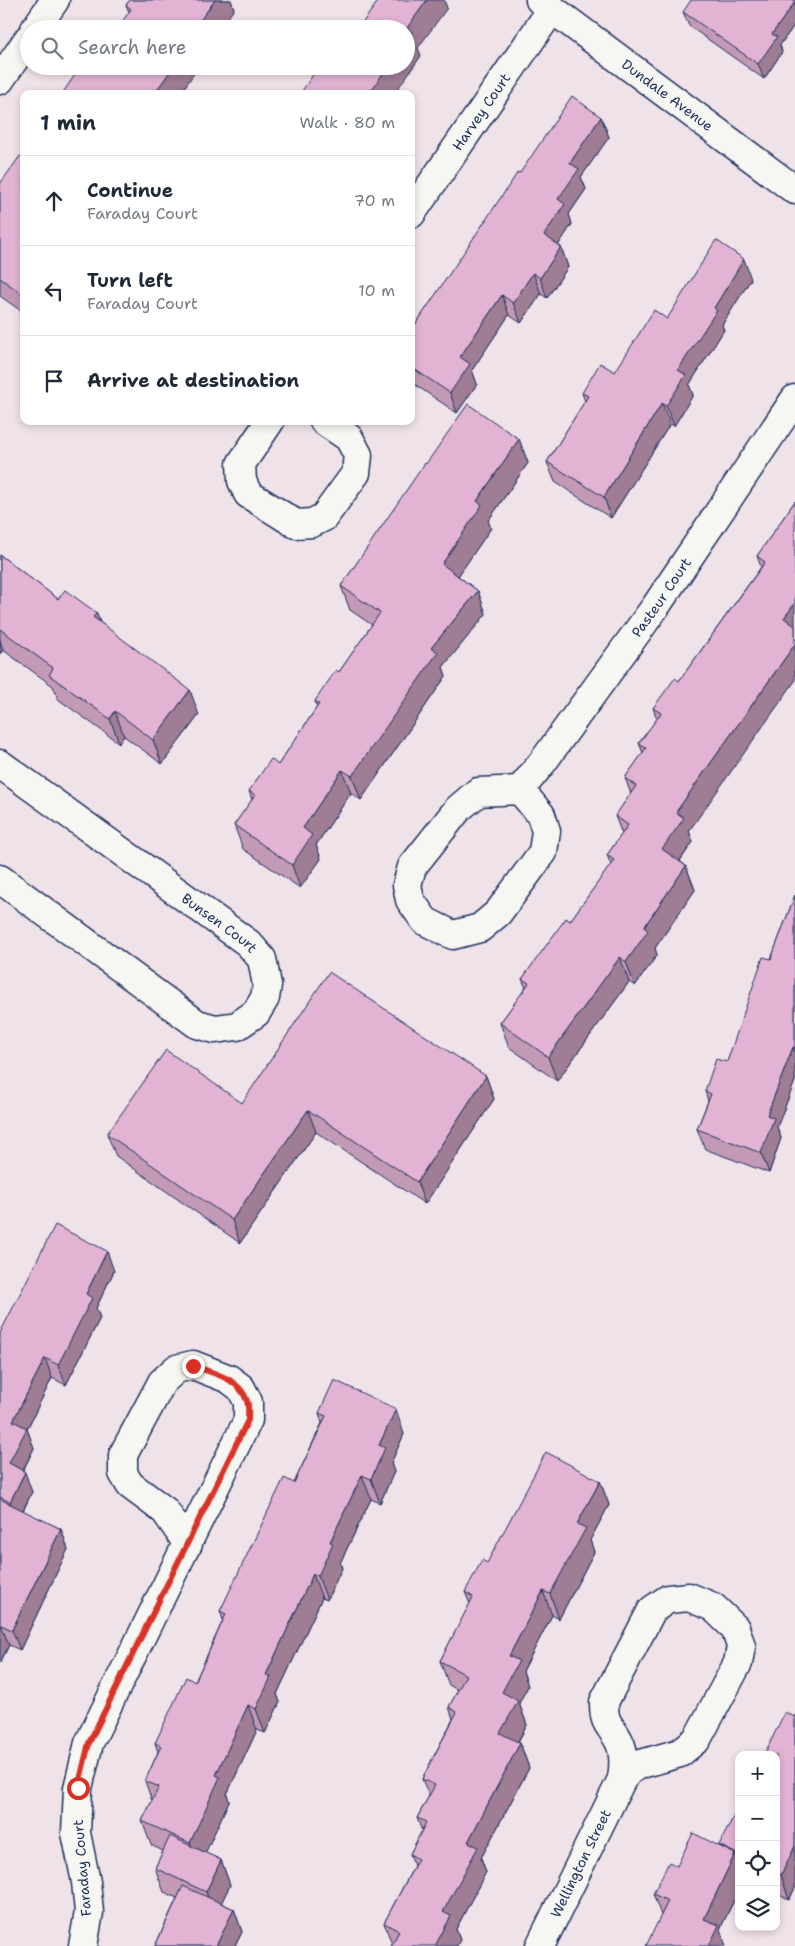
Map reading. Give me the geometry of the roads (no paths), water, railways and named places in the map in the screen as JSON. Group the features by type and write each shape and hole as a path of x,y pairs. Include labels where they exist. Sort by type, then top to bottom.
{"street":[{"path":"41,20 55,0"},
{"name":"Dundale Avenue","path":"546,4 795,190"},
{"name":"Harvey Court","path":"415,208 546,4"},
{"path":"0,80 20,51"},
{"name":"Pasteur Court","path":"520,790 542,763 656,606 795,399"},
{"path":"267,425 241,464 242,481 248,494 296,524 312,524 324,517 356,473 358,455 350,438 330,425"},
{"name":"Bunsen Court","path":"0,764 248,943 262,959 267,985 265,998 256,1013 237,1026 215,1029 197,1024 0,879"},
{"path":"520,790 541,815 546,831 543,852 498,913 480,928 453,935 425,921 410,900 407,885 412,867 458,809 478,792 520,790"},
{"name":"Faraday Court","path":"83,1946 89,1912 86,1882 76,1833 78,1788 89,1743 188,1544 248,1420 248,1402 241,1388 229,1379 193,1366 176,1369 162,1382 123,1455 123,1473 130,1485 165,1511 188,1544"},
{"name":"Wellington Street","path":"540,1946 622,1779 630,1770 641,1764 680,1753 697,1739 738,1663 741,1646 735,1628 713,1607 689,1597 668,1599 652,1610 604,1702 604,1719 620,1742 624,1760 622,1779"}]}
